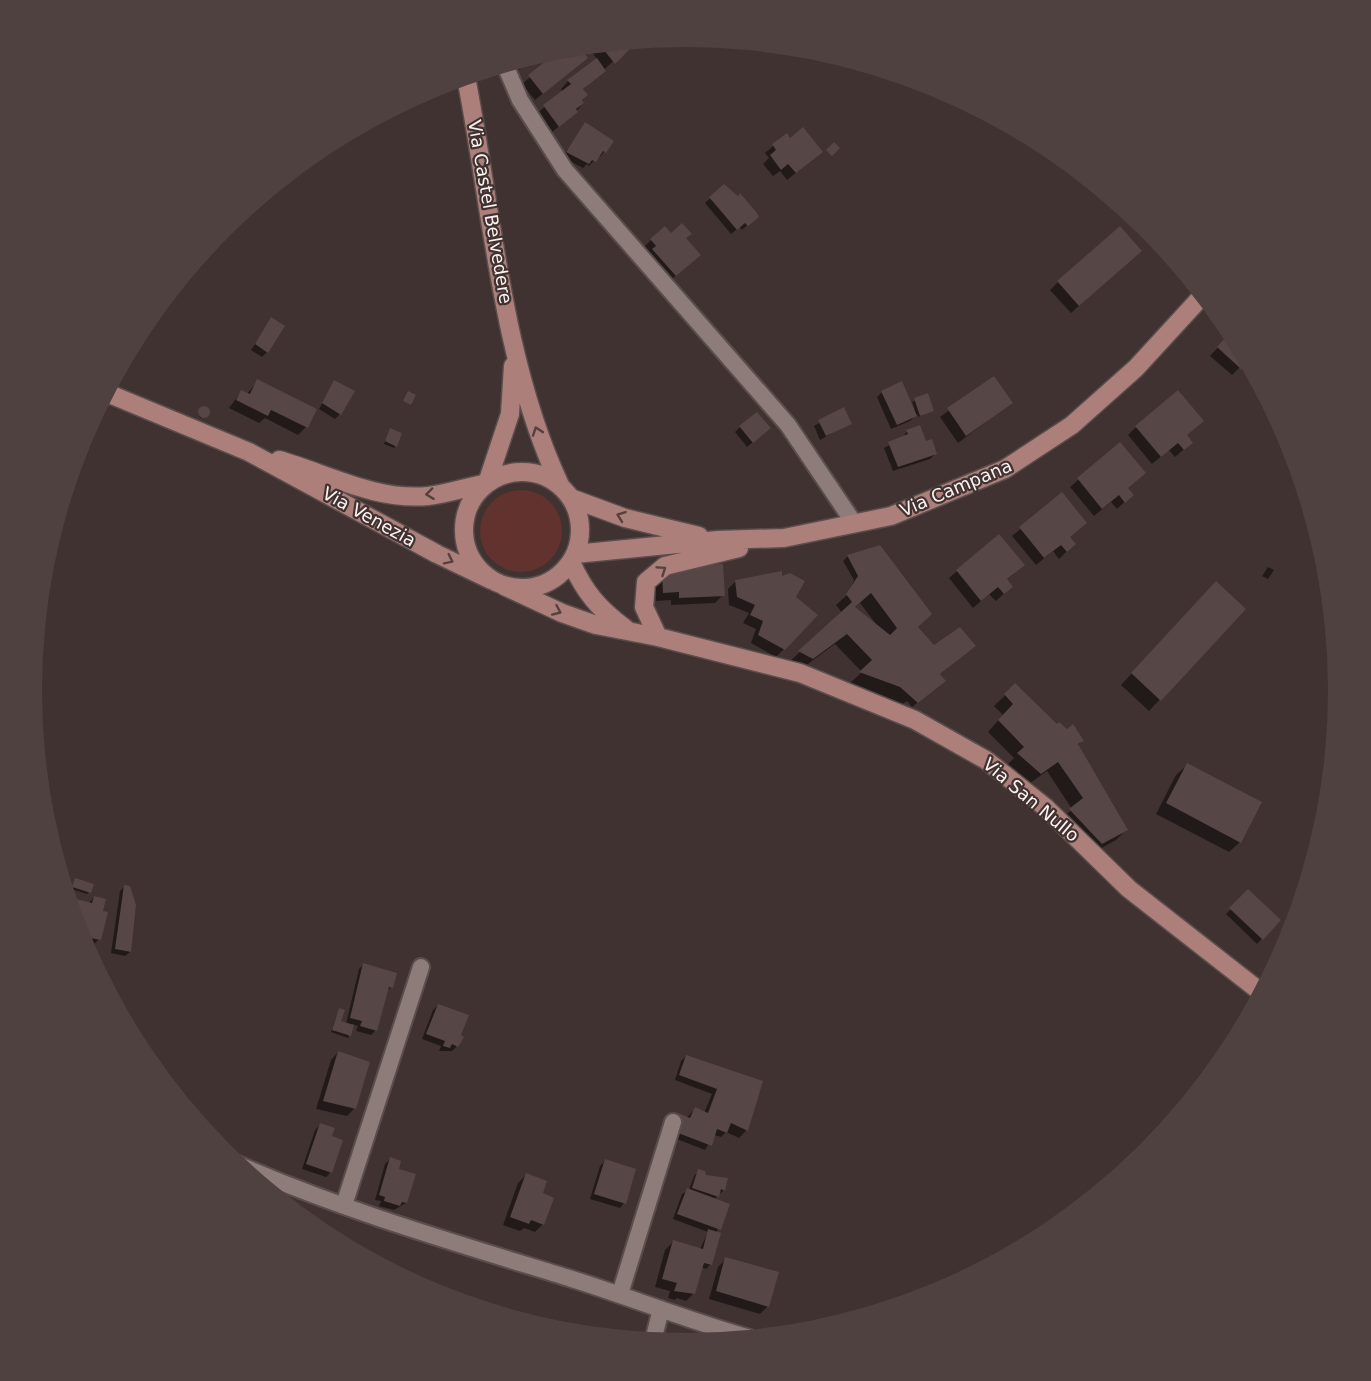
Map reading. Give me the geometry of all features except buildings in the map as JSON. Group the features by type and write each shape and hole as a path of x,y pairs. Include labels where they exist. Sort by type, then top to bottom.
{"main road":[{"name":"Via Castel Belvedere","path":"467,85 514,347"},
{"name":"Via Campana","path":"573,558 718,540 784,538 891,516 1005,469 1072,425 1136,368 1197,301"},
{"path":"487,483 510,414 514,347"},
{"path":"497,583 519,589 549,583 573,558 581,530 578,513 565,492 535,424 514,347"},
{"name":"Via Venezia","path":"114,396 249,452 436,554 497,583"},
{"name":"Via Venezia","path":"249,452 311,469 356,487 388,494 427,496 487,483"},
{"name":"Via Campana","path":"497,583 478,569 469,556 464,532 467,508 475,494 487,483 504,474 524,471 543,475 565,492 634,521 718,540"},
{"path":"658,637 644,607 643,594 646,582 665,566 784,538"},
{"name":"Via San Nullo","path":"573,558 585,591 608,616 627,630"},
{"name":"Via San Nullo","path":"497,583 570,616 596,625 658,637 800,673 915,720 986,760 1045,807 1129,889 1256,988"}],"street":[{"path":"508,72 520,100 565,170 788,425 854,523"},
{"path":"344,1205 421,967"},
{"path":"620,1294 673,1122"},
{"path":"281,1190 344,1205 442,1240 620,1294 733,1332"},
{"path":"655,1333 661,1309"}],"shaded area":[{"path":"521,490 537,493 550,502 559,515 562,531 559,547 550,560 537,569 521,572 505,569 492,560 483,547 480,531 483,515 492,502 505,493"}]}
